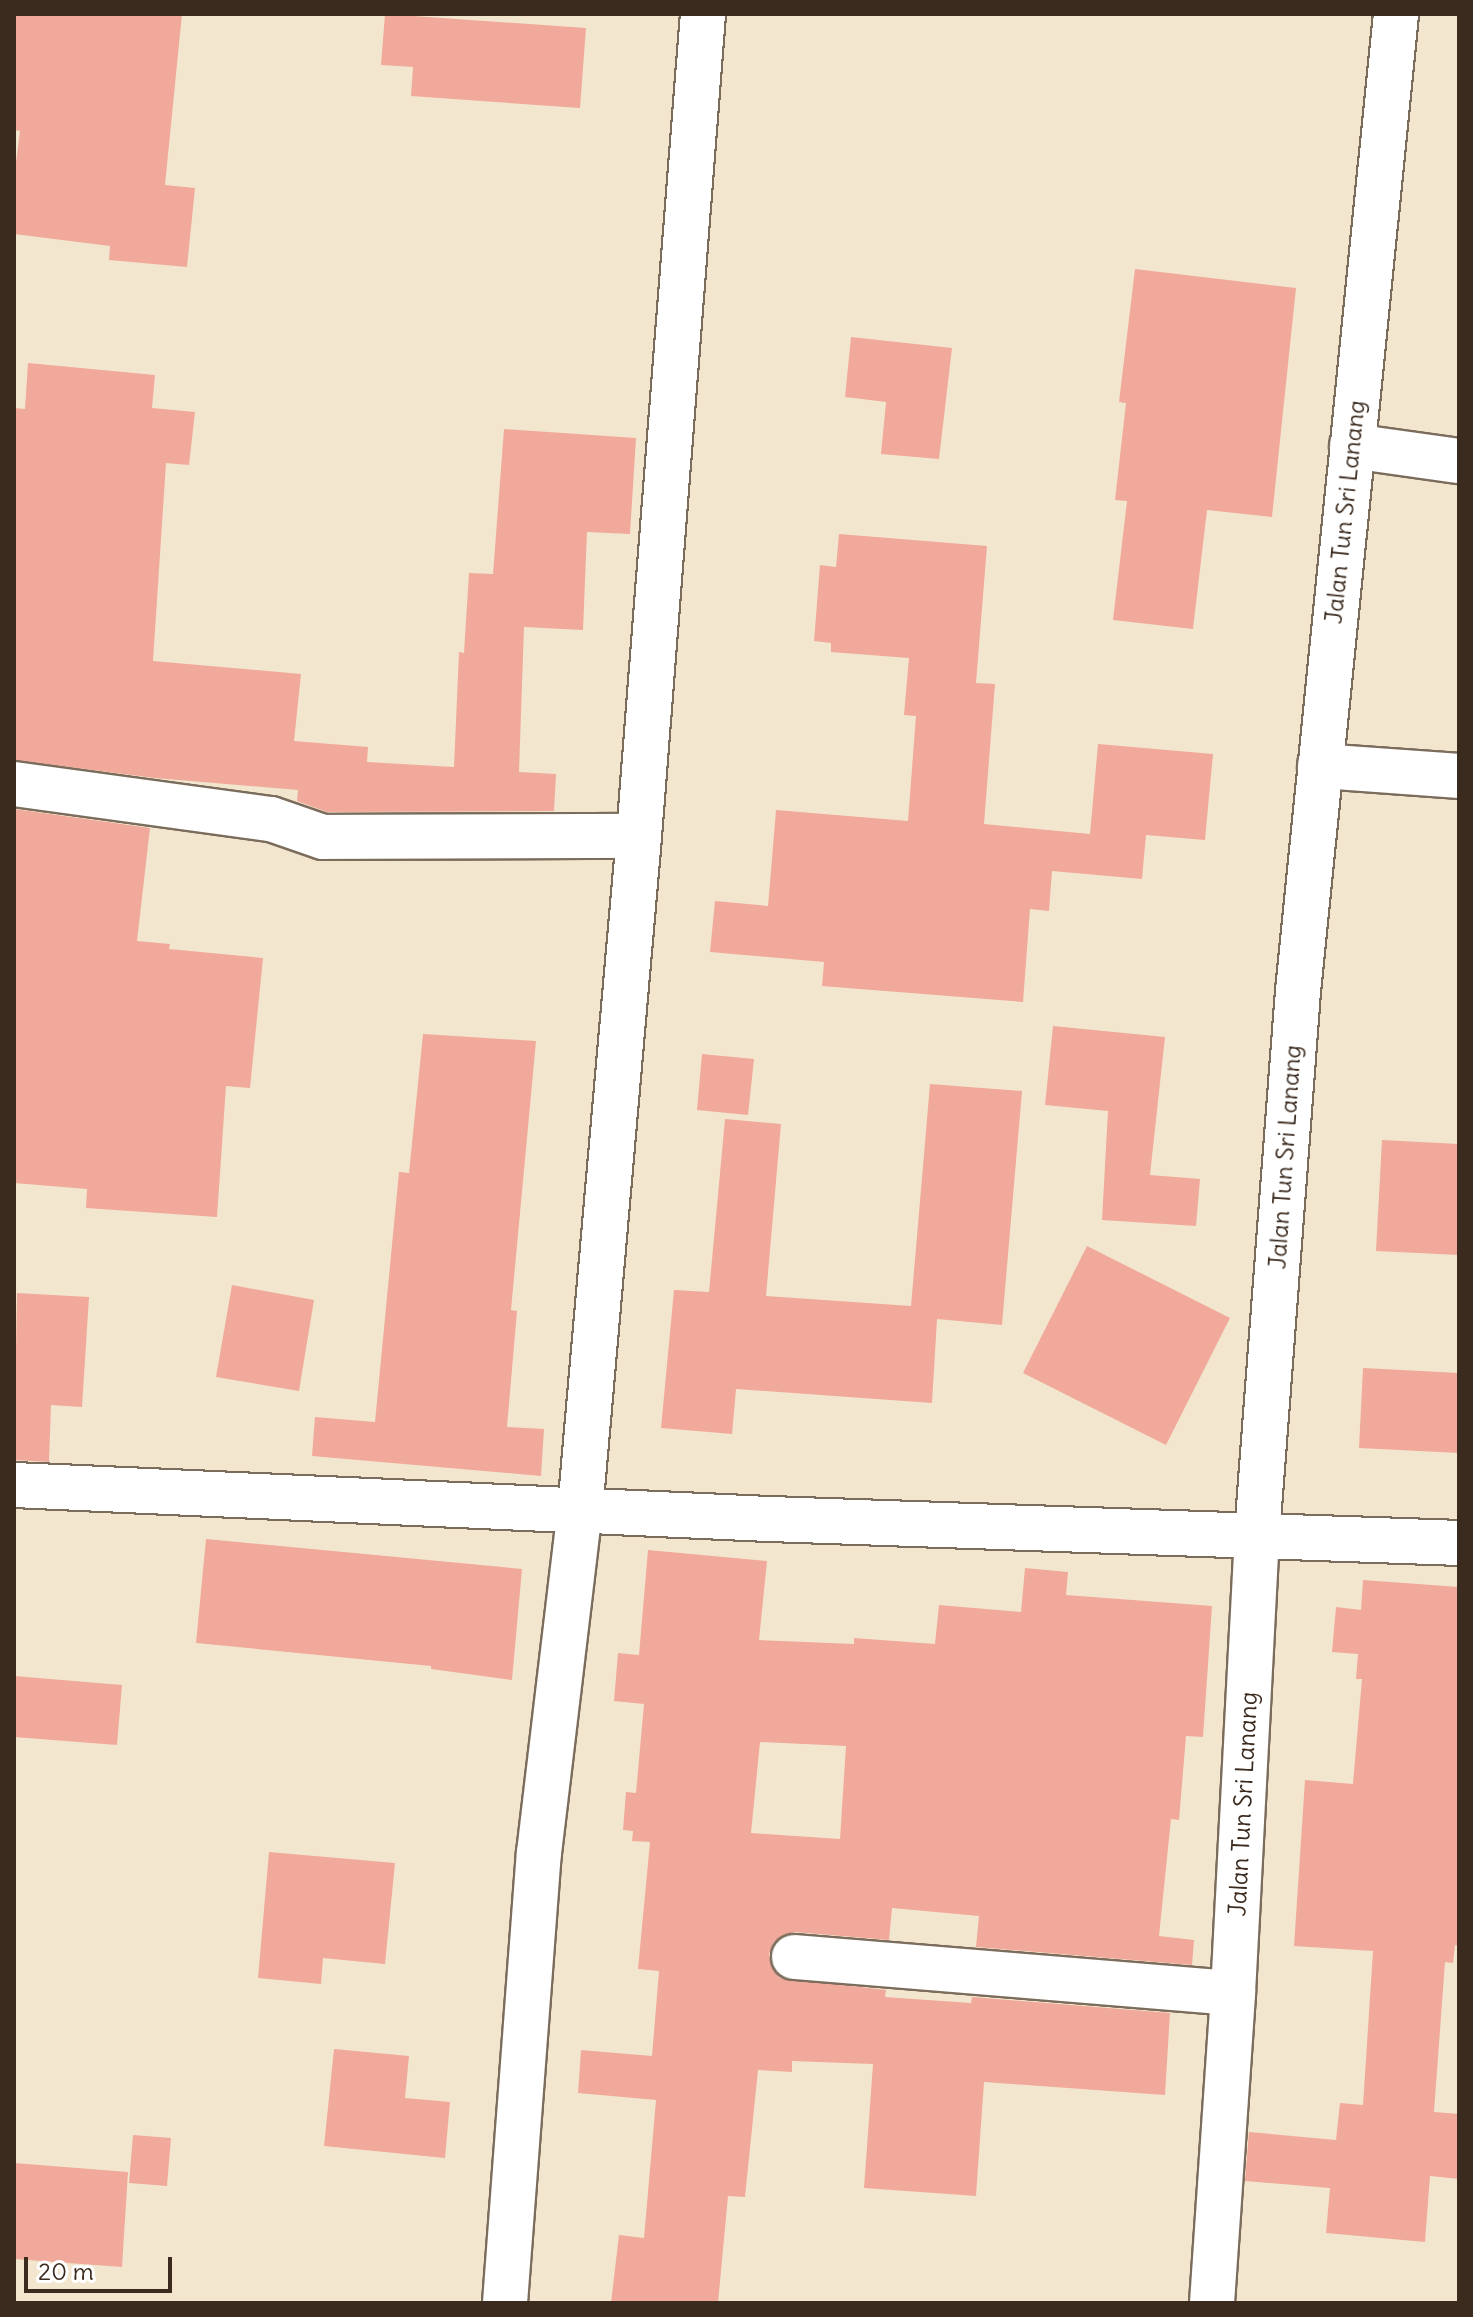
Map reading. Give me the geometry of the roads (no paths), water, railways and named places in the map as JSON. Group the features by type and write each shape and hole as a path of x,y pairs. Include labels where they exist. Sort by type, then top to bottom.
{"street":[{"path":"505,2303 539,1853 580,1511 639,836 703,14"},
{"name":"Jalan Tun Sri Lanang","path":"1212,2303 1233,1993 1257,1534 1298,991 1396,14"},
{"path":"1352,446 1459,461"},
{"path":"1320,766 1459,776"},
{"path":"14,784 271,819 323,837 639,836"},
{"path":"14,1485 580,1511 1459,1543"},
{"path":"794,1957 1233,1993"}]}
